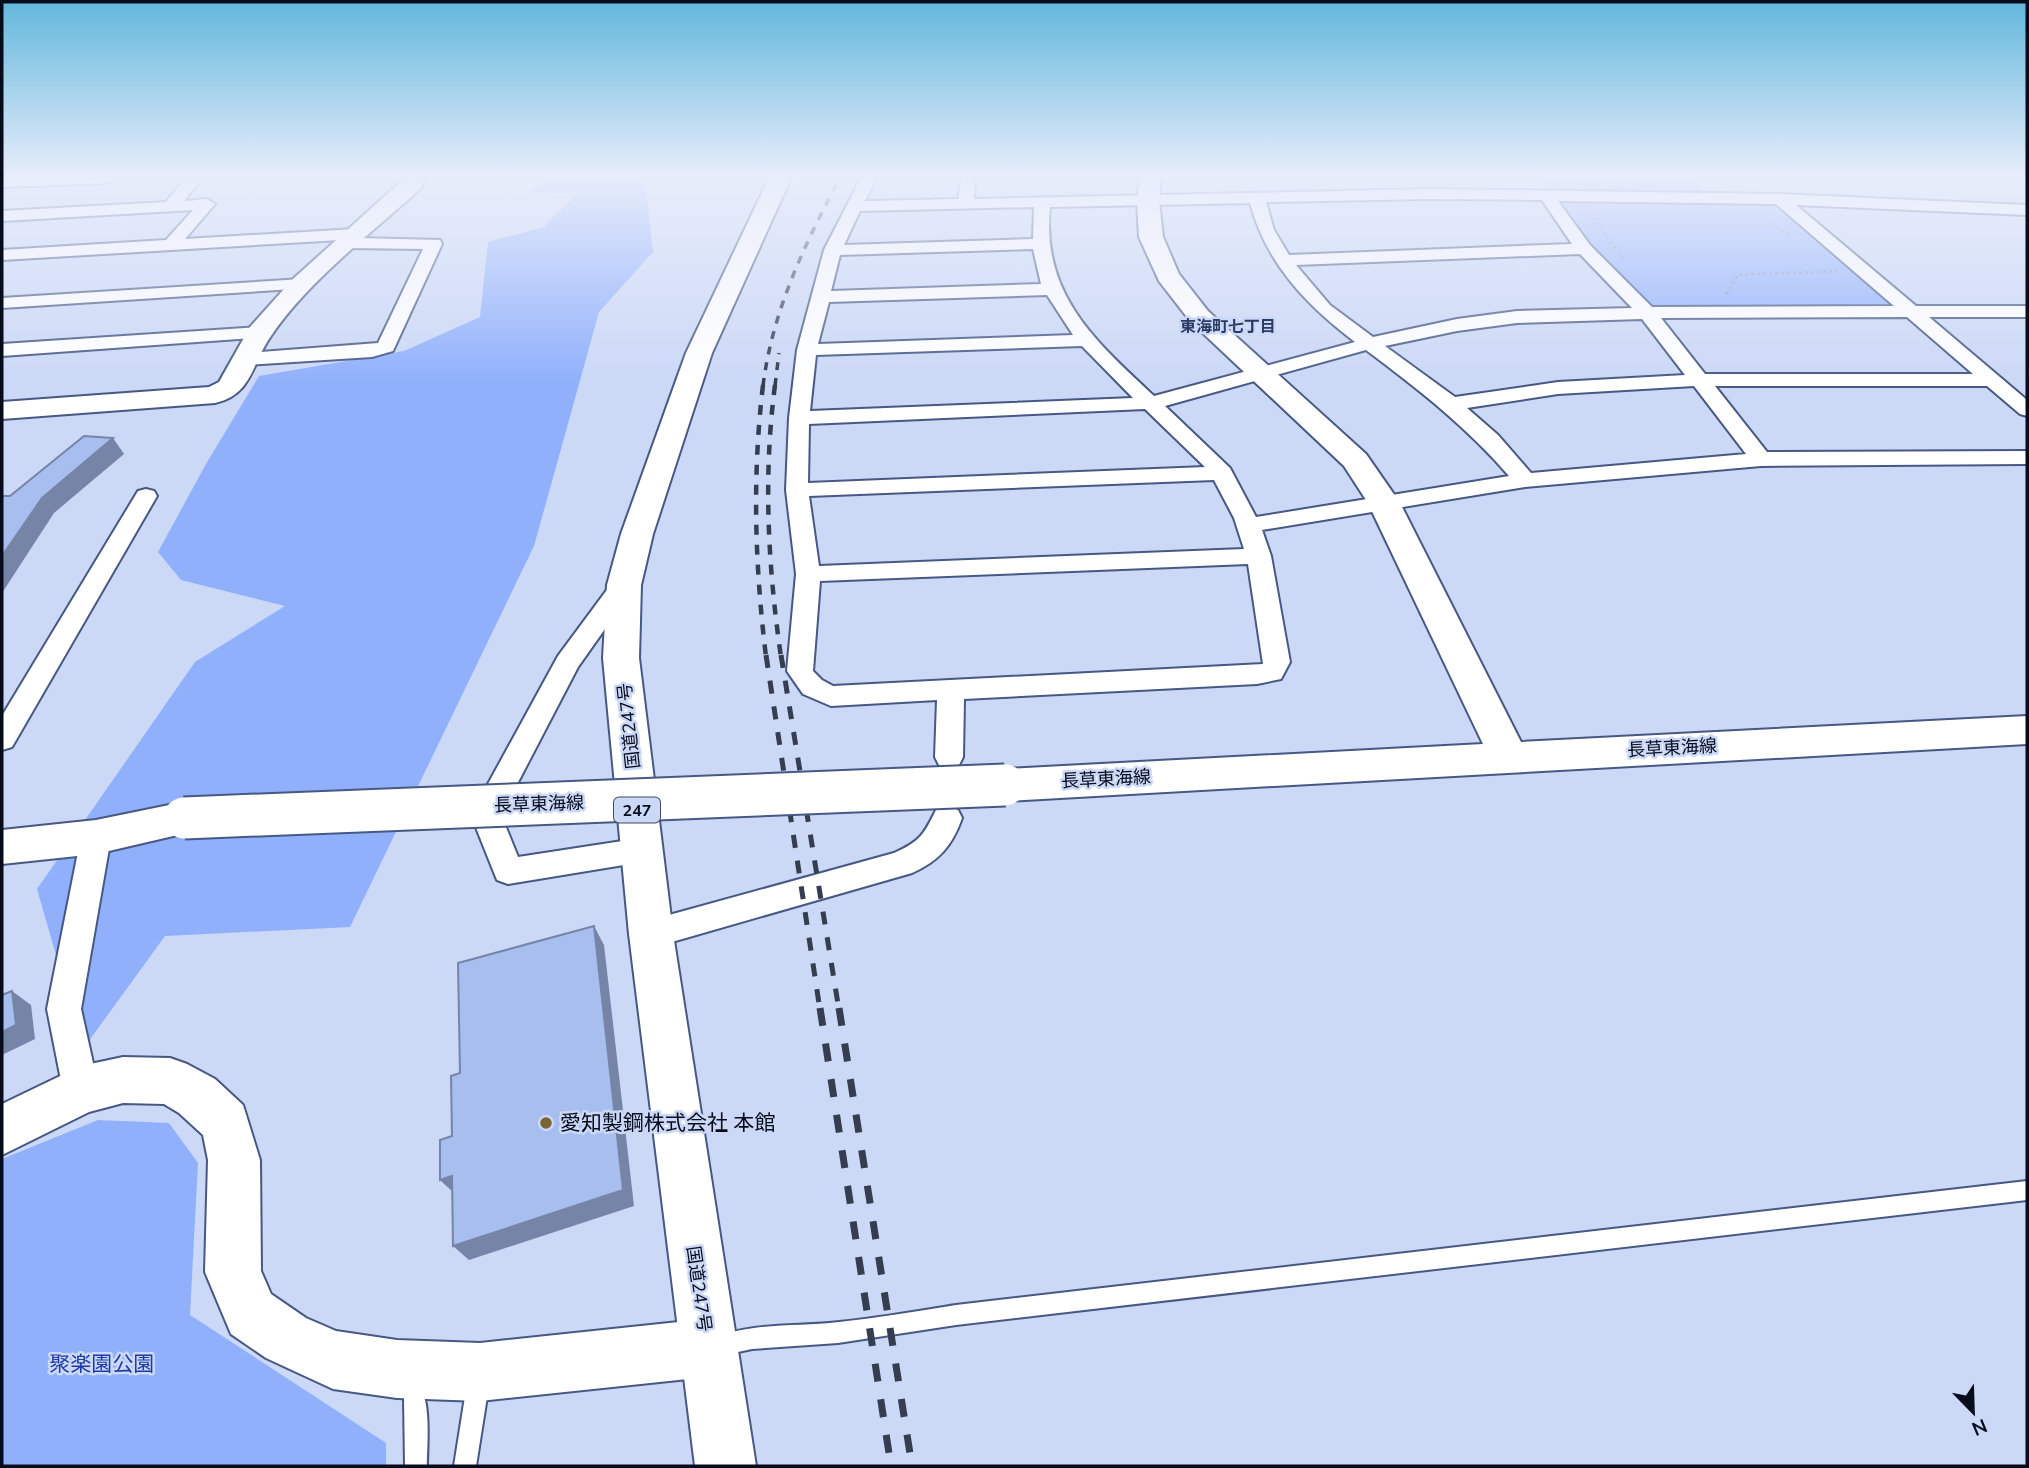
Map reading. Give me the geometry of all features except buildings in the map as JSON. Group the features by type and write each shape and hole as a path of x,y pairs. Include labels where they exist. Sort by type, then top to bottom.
{"main road":[{"path":"2,411 215,395 230,387 259,333 302,284 343,247"},
{"name":"国道247号","path":"725,1466 706,1348 651,934 621,658 624,585 637,534 699,353 748,247"},
{"path":"1155,247 1168,276 1199,316 1259,374 1325,430 1354,460 1384,503 1509,757"},
{"name":"長草東海線","path":"2,821 107,813 184,818 1005,785 2027,730"},
{"name":"長草東海線","path":"2,847 96,837 184,818"},
{"path":"2,1130 81,1090 123,1080 170,1081 197,1096 225,1122 234,1160 233,1272 251,1314 286,1338 332,1360 397,1370 480,1372 706,1348"}],"street":[{"path":"2,255 146,247"},
{"path":"246,359 372,351 386,347 432,247"},
{"path":"835,247 807,350 799,418 797,490 808,574 800,671 804,681 813,689 831,696 1258,675 1272,672 1278,662 1259,556 1250,525 1222,473 1088,340 1052,289 1042,247"},
{"path":"833,250 954,247"},
{"path":"1275,247 1283,260 1323,309 1451,404 1490,440 1525,480"},
{"path":"1582,247 1647,313 1761,459"},
{"path":"1836,247 2027,410"},
{"path":"1283,260 1584,249"},
{"path":"2,303 302,284"},
{"path":"820,297 1052,289"},
{"path":"799,418 1151,404 1368,344 1457,325 1517,317 1647,313 2027,311"},
{"path":"2,350 259,333"},
{"path":"807,350 1088,340"},
{"path":"1451,404 1558,388 1697,380 1993,380"},
{"path":"1250,525 1525,480 1761,459 2027,458"},
{"path":"797,490 1222,473"},
{"path":"2,740 146,496"},
{"path":"808,574 1259,556"},
{"path":"624,585 567,663 486,815 508,871 642,849"},
{"path":"949,757 951,691"},
{"path":"651,934 901,864 925,854 941,838 947,818"},
{"path":"81,1090 64,1009 96,837"}],"lane":[{"path":"706,1348 752,1339 838,1333 956,1315 2027,1190"},
{"path":"397,1370 415,1395 416,1466"},
{"path":"465,1466 480,1372"}],"path":[{"path":"1615,247 1627,262"},
{"path":"1720,302 1738,275 1832,273 1837,271 1837,267"}],"green space":[{"path":"488,247 652,247 653,252 599,312 534,546 350,927 165,936 83,1049 37,889 195,662 285,606 181,580 158,552 206,464 259,376 404,351 480,317"},
{"path":"1593,247 1836,247 1914,312 1647,313"},
{"name":"聚楽園公園","path":"98,1120 169,1123 198,1163 190,1315 386,1443 386,1466 2,1466 2,1159"}],"railway":[{"path":"763,386 767,358 782,305 806,247"},
{"path":"775,386 779,353"},
{"path":"763,385 757,454 756,521 766,657"},
{"path":"775,385 768,487 770,555 781,657"},
{"path":"766,655 820,1010"},
{"path":"781,655 839,1010"},
{"path":"820,1008 891,1466"},
{"path":"839,1008 912,1466"}],"place":[{"name":"愛知製鋼株式会社 本館","path":"546,1123"}],"district":[{"name":"東海町七丁目","path":"1228,326"}]}
